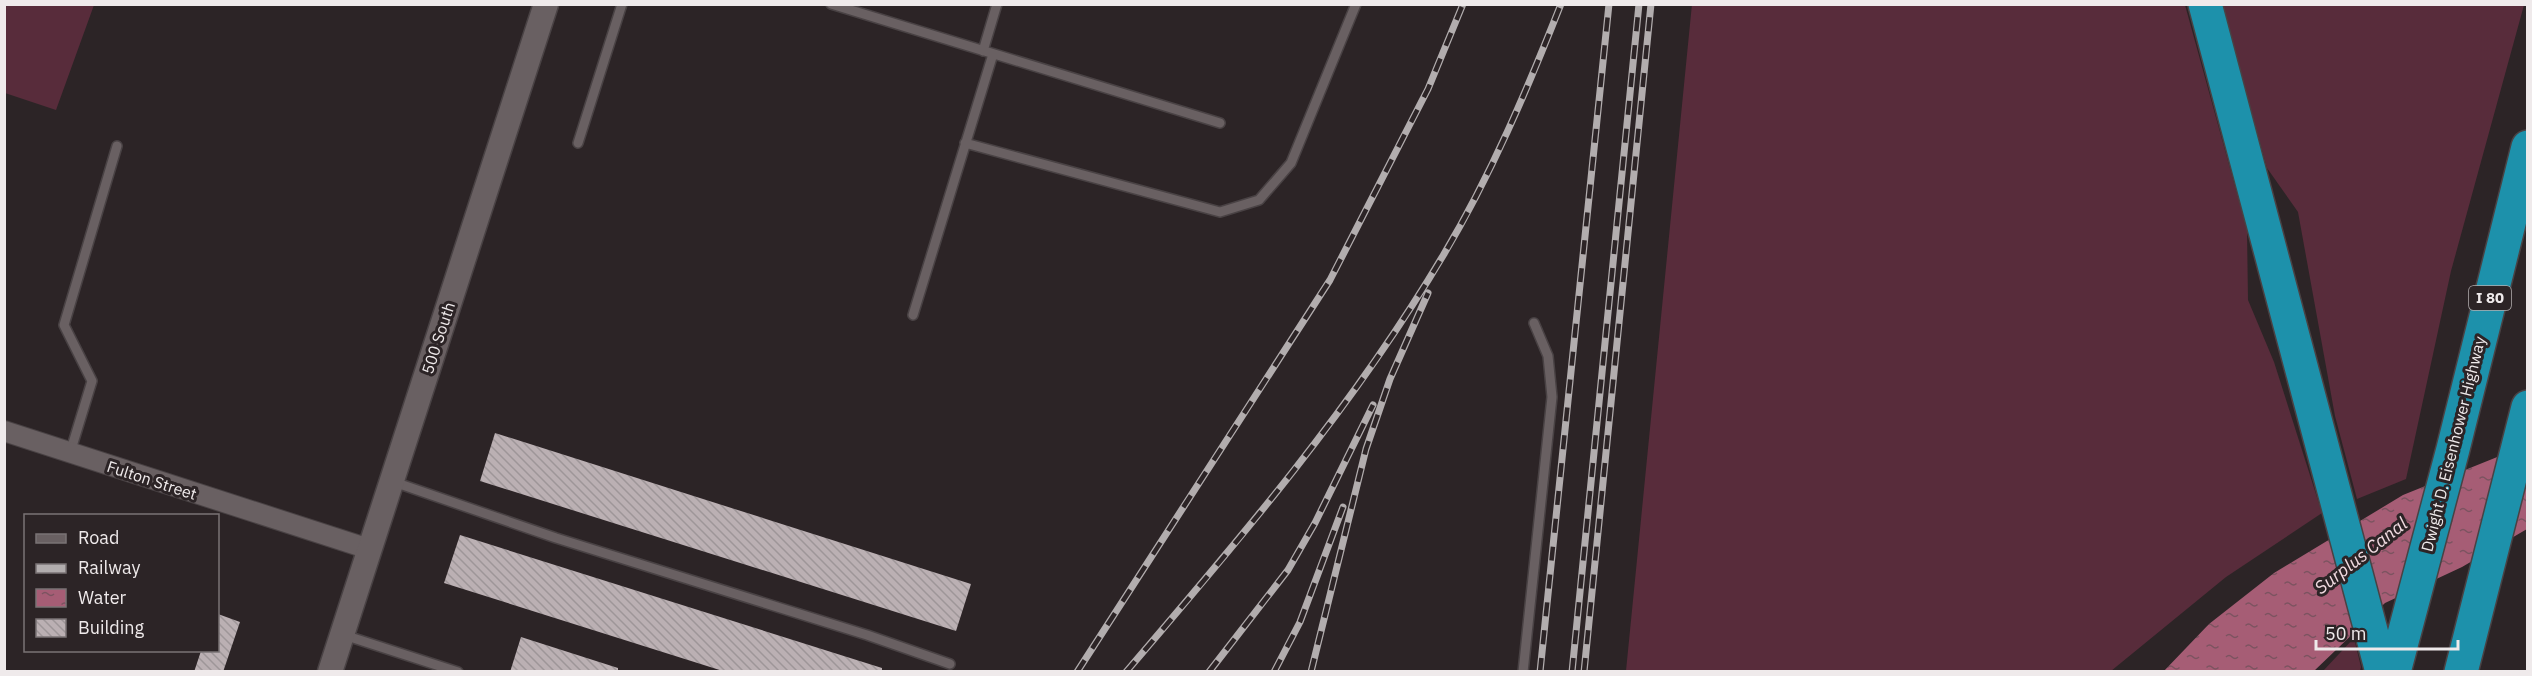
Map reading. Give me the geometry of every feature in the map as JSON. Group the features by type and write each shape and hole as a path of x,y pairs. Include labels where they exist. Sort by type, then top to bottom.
{"highway":[{"path":"2205,4 2382,672"},
{"name":"Dwight D. Eisenhower Highway","path":"2394,672 2453,449 2528,147"},
{"path":"2461,672 2526,412"},
{"path":"2478,672 2483,585"}],"street":[{"name":"500 South","path":"330,672 546,4"},
{"name":"Fulton Street","path":"4,431 369,549"}],"lane":[{"path":"578,143 622,4"},
{"path":"831,4 1220,123"},
{"path":"983,51 997,4"},
{"path":"965,143 1220,212 1259,200 1291,163 1356,4"},
{"path":"913,315 993,54"},
{"path":"70,453 92,381 64,325 117,146"},
{"path":"1523,672 1552,397 1548,356 1534,323"},
{"path":"391,481 556,538 867,635 950,664"},
{"path":"342,634 430,667 458,672"}],"shaded area":[{"path":"1692,4 2185,5 2247,230 2248,300 2274,362 2322,513 2226,577 2111,671 1626,671"},
{"path":"4,5 94,5 56,110 5,93"},
{"path":"2222,5 2524,5 2451,271 2406,479 2357,499 2335,416 2298,212 2267,168"},
{"path":"2354,638 2360,671 2323,671"}],"water":[{"name":"Surplus Canal","path":"2527,445 2527,529 2462,567 2385,603 2314,671 2163,672 2209,624 2274,573 2403,495"}],"building":[{"path":"495,433 971,584 956,631 480,481"},
{"path":"460,535 882,668 882,672 726,672 444,583"},
{"path":"219,614 240,622 223,672 194,672 201,652 219,652"},
{"path":"521,637 618,668 618,672 510,672"}],"railway":[{"path":"1077,672 1330,280 1428,89 1463,4"},
{"path":"1126,672 1294,470 1334,418 1409,310 1444,254 1493,163 1561,4"},
{"path":"1540,672 1609,4"},
{"path":"1572,672 1639,4"},
{"path":"1584,672 1651,4"},
{"path":"1311,672 1366,449 1390,379 1428,293"},
{"path":"1209,672 1288,570 1315,523 1373,405"},
{"path":"1274,672 1300,622 1343,507"}]}
